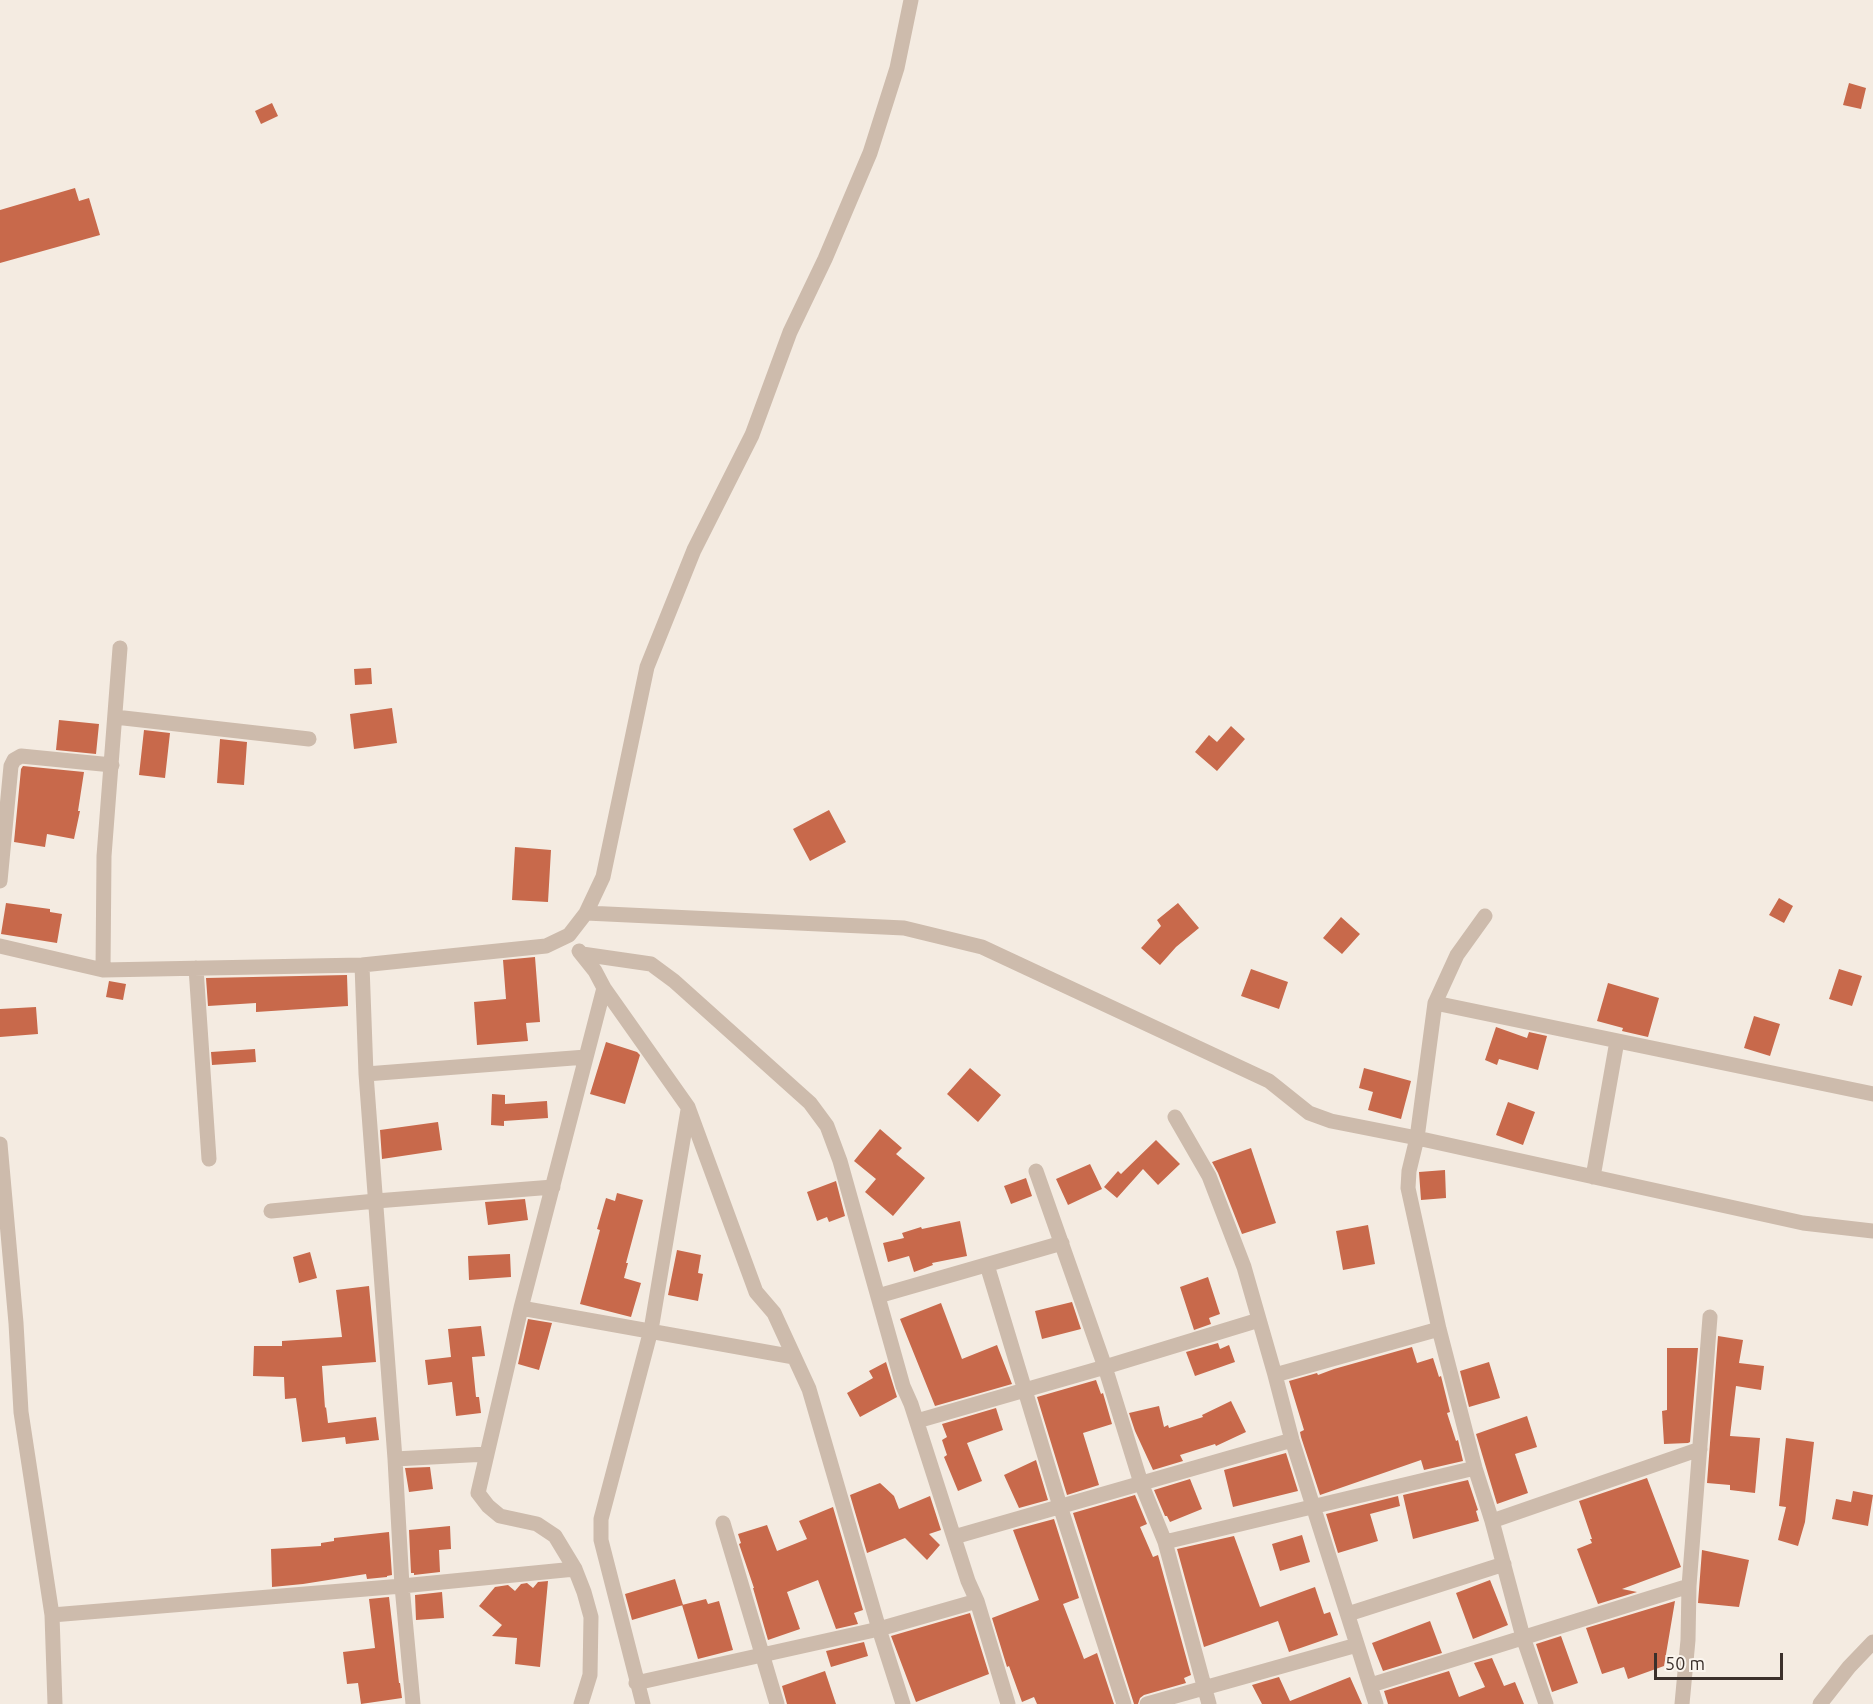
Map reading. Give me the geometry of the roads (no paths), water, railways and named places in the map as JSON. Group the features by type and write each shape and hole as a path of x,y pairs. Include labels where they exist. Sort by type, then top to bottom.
{"street":[{"path":"0,946 103,970 362,965 546,946 569,935 586,914 603,878 647,667 694,550 752,435 790,333 825,259 870,153 897,68 911,0"},
{"path":"103,970 104,856 120,648"},
{"path":"115,717 309,739"},
{"path":"0,881 11,766 14,760 21,756 112,765"},
{"path":"586,914 904,928 982,947 1269,1081 1309,1113 1331,1122 1417,1138 1803,1223 1873,1231"},
{"path":"1485,916 1457,955 1435,1003 1408,1188 1439,1329 1474,1468 1492,1521 1523,1637 1546,1704"},
{"path":"569,935 688,1107 756,1292 774,1313 809,1389 903,1704"},
{"path":"582,954 651,964 674,981 810,1103 827,1126 840,1161 903,1386 917,1421 968,1581 977,1602 1008,1704"},
{"path":"362,965 366,1074 402,1586 413,1704"},
{"path":"196,968 209,1159"},
{"path":"581,1704 590,1675 591,1617 575,1569 555,1536 537,1524 500,1515 488,1506 478,1493 521,1308 604,988"},
{"path":"1435,1003 1873,1094"},
{"path":"1593,1177 1617,1041"},
{"path":"366,1074 586,1057"},
{"path":"643,1704 601,1540 601,1520 651,1330 688,1107"},
{"path":"1176,1117 1209,1176 1244,1267 1292,1440 1376,1704"},
{"path":"0,1144 16,1323 21,1412 52,1615 55,1704"},
{"path":"1036,1171 1105,1367 1141,1483 1165,1542 1209,1704"},
{"path":"271,1211 553,1187"},
{"path":"878,1296 1062,1243"},
{"path":"987,1265 1060,1506 1124,1704"},
{"path":"521,1308 794,1357"},
{"path":"1682,1704 1710,1317"},
{"path":"917,1421 1259,1320"},
{"path":"1275,1375 1439,1329"},
{"path":"954,1537 1292,1440"},
{"path":"1492,1521 1700,1449"},
{"path":"394,1459 487,1454"},
{"path":"1165,1542 1474,1468"},
{"path":"723,1523 777,1704"},
{"path":"1348,1614 1504,1564"},
{"path":"52,1615 575,1569"},
{"path":"1371,1685 1689,1586"},
{"path":"636,1683 879,1629 977,1602"},
{"path":"1820,1704 1849,1667 1873,1642"},
{"path":"1147,1704 1357,1645"}]}
